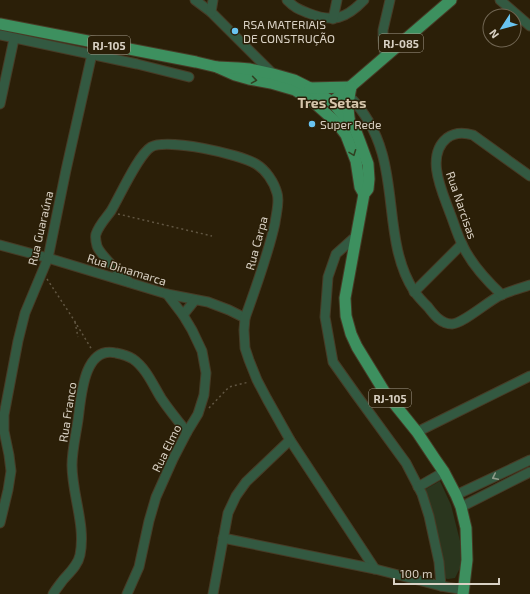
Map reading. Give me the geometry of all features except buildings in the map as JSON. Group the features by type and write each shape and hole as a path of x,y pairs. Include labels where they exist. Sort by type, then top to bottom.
{"main road":[{"name":"RJ-085","path":"332,102 350,91 385,57 448,1"},
{"name":"RJ-105","path":"0,24 217,67 250,69 294,80 332,102 355,129 368,164 368,189 364,194 345,298 346,316 357,348 384,391 417,432 444,472 456,495 461,507 466,528 467,560 464,592"},
{"name":"RJ-105","path":"217,67 234,76 270,83 294,90 311,100 337,123 346,135 356,161 360,187 364,194"},
{"path":"310,88 350,91 348,103 350,123"},
{"path":"311,100 332,102 337,123"}],"street":[{"path":"195,0 210,12 273,74"},
{"path":"210,12 213,0"},
{"path":"288,0 295,8 320,18 333,19 345,15 357,8 364,0"},
{"path":"333,19 337,0"},
{"path":"385,57 383,40 390,0"},
{"path":"500,0 530,26"},
{"path":"0,35 92,54 189,77"},
{"path":"0,104 14,39"},
{"path":"137,64 138,51"},
{"name":"Rua Guaraúna","path":"0,523 8,490 10,471 9,454 4,431 4,415 20,334 34,289 43,272 48,258 92,54"},
{"path":"350,91 377,138 382,154 390,196 398,254 405,273 414,292 436,318 445,323 453,324 502,295 530,285"},
{"name":"Rua Narcisas","path":"502,295 481,274 462,244 439,182 436,162 438,150 442,142 450,136 461,132 466,132 473,135 530,176"},
{"name":"Rua Carpa","path":"129,282 101,252 97,246 96,233 110,212 141,158 151,147 171,144 231,154 256,164 264,170 274,183 278,194 277,211 271,241 245,318 245,348 257,380 290,440 375,569"},
{"path":"356,236 336,254 328,277 325,317 334,362 406,463 422,494 429,516 442,586"},
{"path":"414,292 462,244"},
{"name":"Rua Dinamarca","path":"0,245 167,294 208,302 245,318"},
{"name":"Rua Elmo","path":"127,594 142,558 149,521 156,497 187,432 198,414 204,395 206,373 202,351 183,315 167,294"},
{"path":"183,315 195,300"},
{"path":"96,357 103,353 111,352 133,359 144,371 162,399 187,432"},
{"name":"Rua Franco","path":"52,594 75,567 80,557 82,544 81,525 74,490 72,465 86,373 96,357"},
{"path":"417,432 530,376"},
{"path":"213,594 228,513 236,496 246,482 290,440"},
{"path":"456,495 530,460"},
{"path":"418,487 444,472"},
{"path":"461,507 530,472"},
{"path":"223,538 375,569 464,592"}],"path":[{"path":"110,212 212,236"},
{"path":"43,272 96,357"},
{"path":"74,320 78,337"},
{"path":"207,410 229,387 257,380"}],"green space":[{"path":"440,481 451,505 460,541 461,566 455,578 448,579 443,578 424,490"}],"place":[{"name":"RSA MATERIAIS DE CONSTRUÇÃO","path":"235,31"},
{"name":"Super Rede","path":"312,124"}],"district":[{"name":"Tres Setas","path":"332,102"}]}
